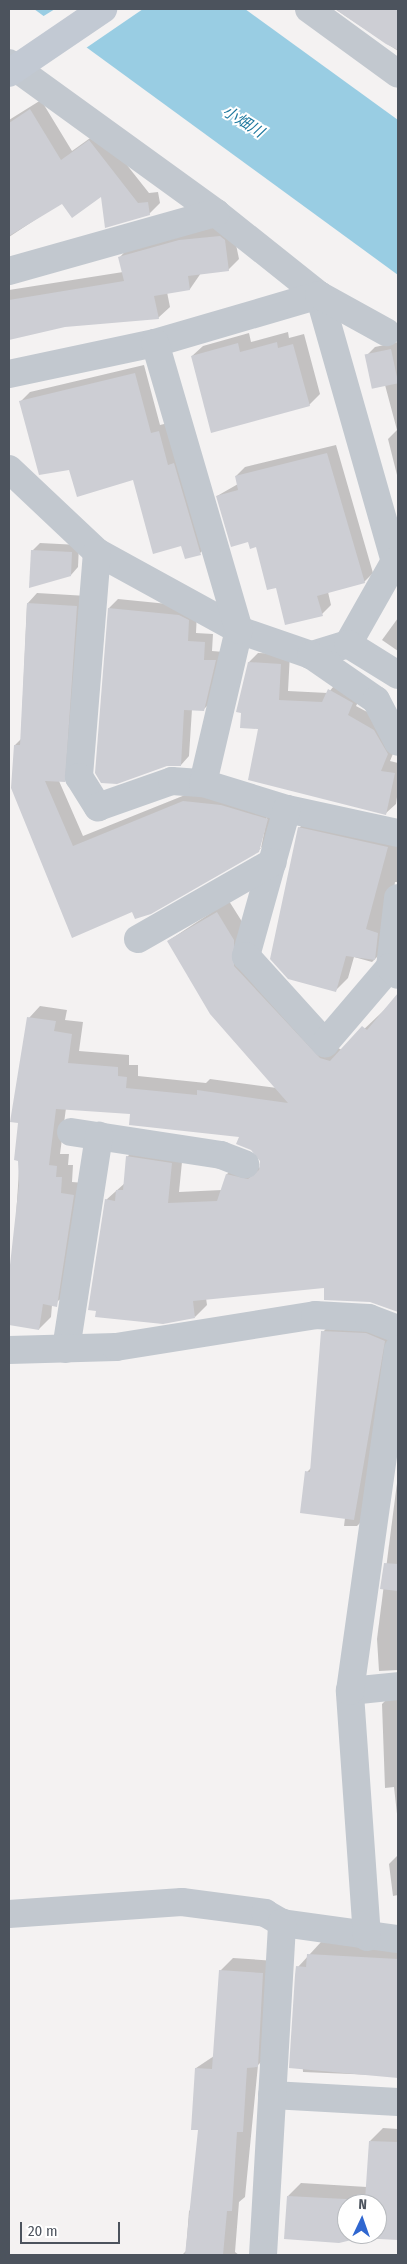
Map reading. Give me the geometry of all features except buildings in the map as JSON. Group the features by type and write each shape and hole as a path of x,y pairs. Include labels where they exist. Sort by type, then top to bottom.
{"main road":[{"path":"11,68 102,9"}],"street":[{"path":"310,9 398,74"},
{"path":"11,68 216,213 319,295 386,332"},
{"path":"9,271 216,213"},
{"path":"9,374 154,344 319,295"},
{"path":"311,654 348,644 397,559 319,295"},
{"path":"154,344 239,630 203,783"},
{"path":"9,469 97,552 239,630 311,654 376,700 398,742"},
{"path":"97,552 78,777 98,807 172,780 203,783 287,809 398,833"},
{"path":"348,644 398,675"},
{"path":"287,809 246,956 326,1043 394,971 398,898"},
{"path":"138,939 273,862"},
{"path":"70,1132 221,1154 245,1164"},
{"path":"66,1349 99,1136"},
{"path":"9,1350 116,1347 315,1315 369,1318 398,1329"},
{"path":"367,1937 350,1691 398,1349"},
{"path":"350,1691 398,1686"},
{"path":"9,1914 182,1902 265,1913 282,1924 367,1937 398,1939"},
{"path":"263,2255 282,1924"},
{"path":"272,2095 398,2102"}],"water":[{"name":"小畑川","path":"34,9 245,9 398,120 398,275"}],"pier":[{"path":"55,9 143,9 86,48 42,17"}]}
